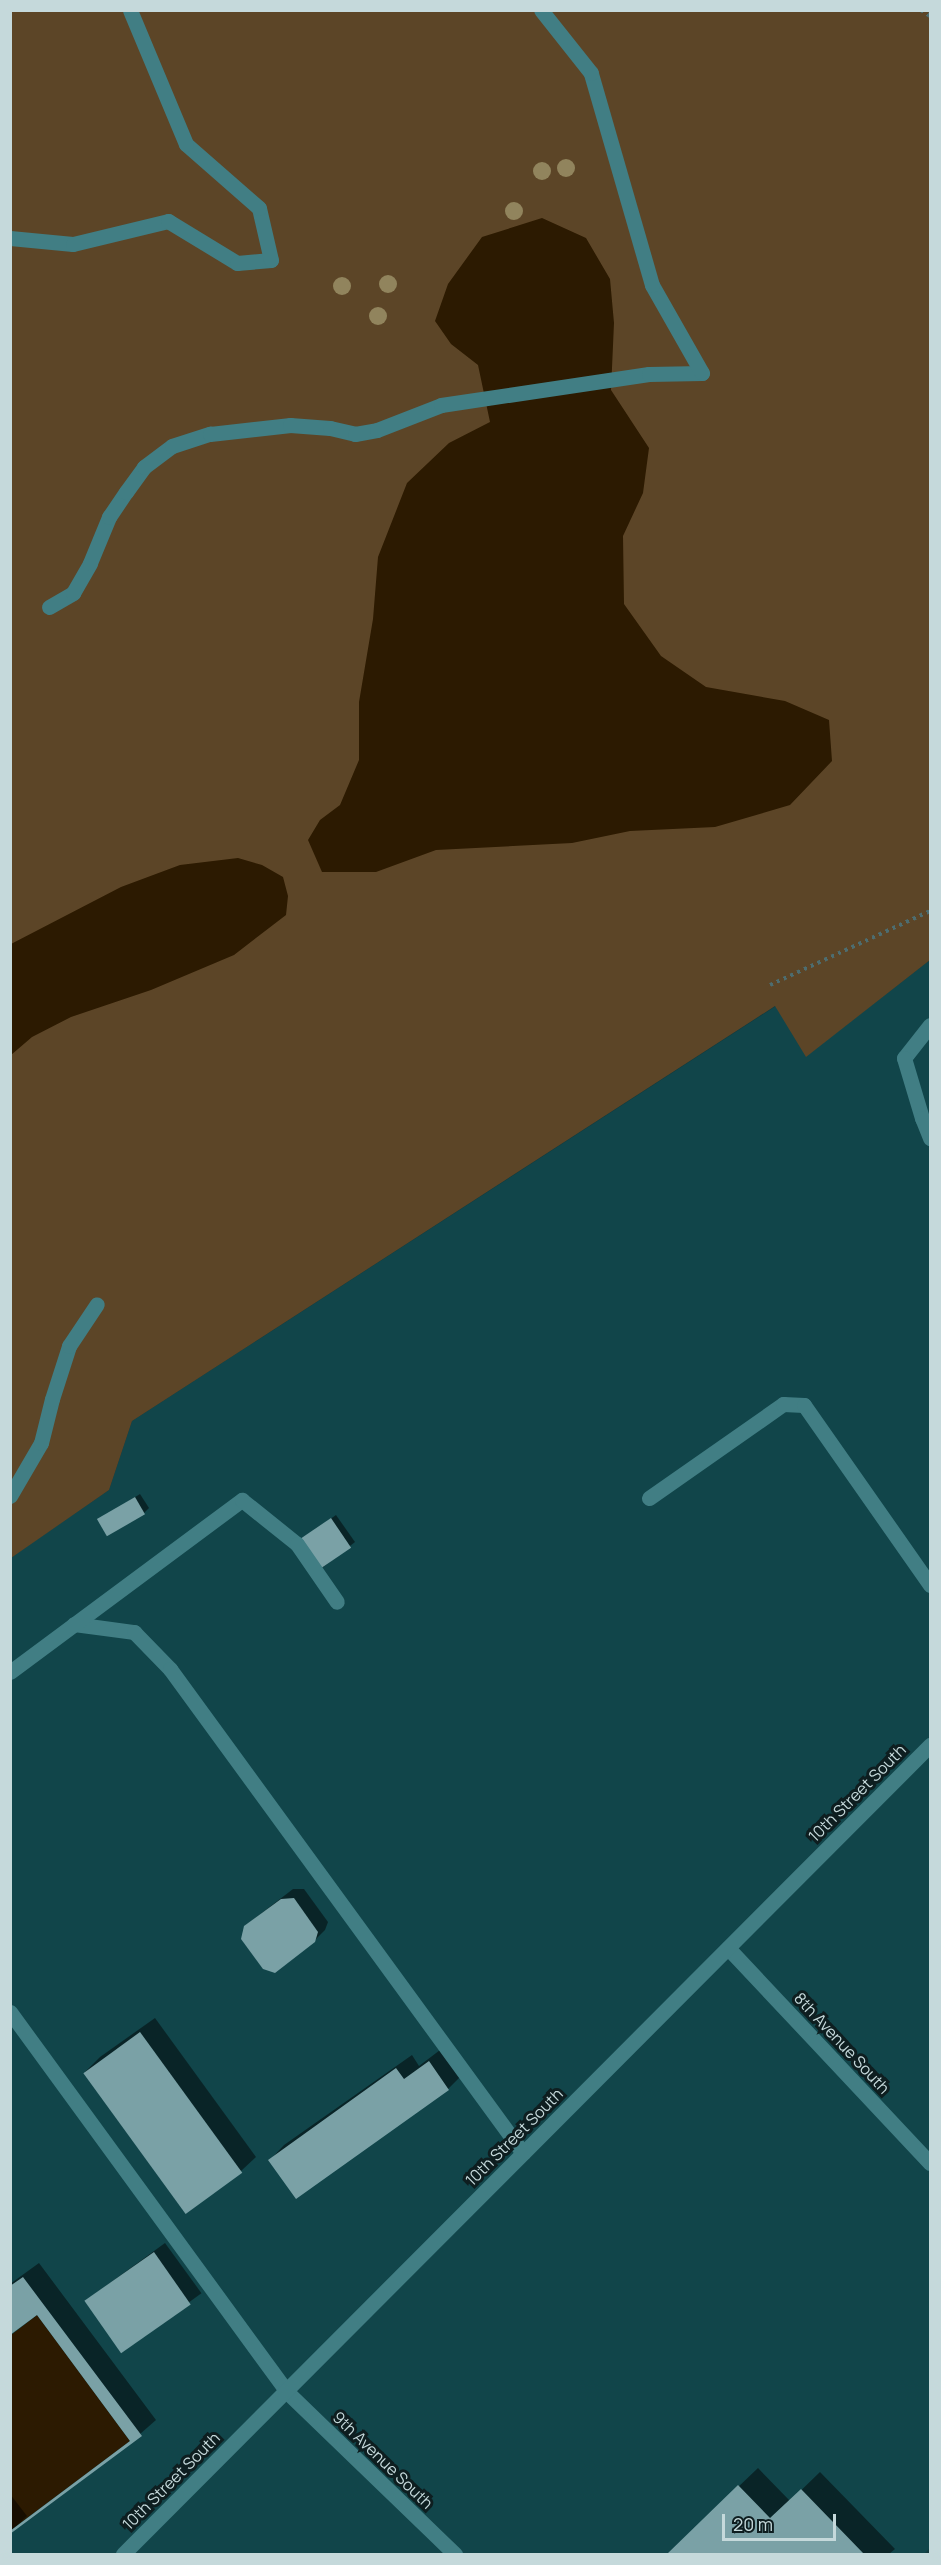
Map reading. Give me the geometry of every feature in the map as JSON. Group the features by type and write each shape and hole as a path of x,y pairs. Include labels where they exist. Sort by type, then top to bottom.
{"street":[{"path":"10,238 73,244 168,221 237,263 271,260 259,208 186,144 130,10"},
{"path":"49,607 73,592 90,563 109,517 144,467 172,446 210,434 290,426 330,428 355,434 377,430 441,405 649,374 702,373 652,285 591,73 541,10"},
{"path":"930,1025 904,1058 930,1138"},
{"path":"10,1496 41,1443 69,1346 97,1304"},
{"path":"649,1498 783,1404 804,1405 930,1585"},
{"path":"10,1672 242,1500 297,1544 337,1602"},
{"path":"74,1624 134,1632 170,1669 523,2153"},
{"name":"10th Street South","path":"123,2554 930,1745"},
{"name":"8th Avenue South","path":"728,1948 930,2163"},
{"name":"9th Avenue South","path":"10,2012 286,2391 455,2554"}],"path":[{"path":"921,10 930,16"},
{"path":"770,985 930,911"}],"shaded area":[{"path":"11,11 930,11 930,960 806,1057 775,1006 132,1421 109,1490 11,1558"},
{"path":"542,218 586,238 610,279 614,323 611,390 649,448 643,493 623,536 624,604 661,656 706,687 785,701 829,720 832,761 790,805 715,827 630,831 572,843 436,850 376,872 322,872 308,840 320,820 340,805 359,760 359,702 373,619 378,557 407,483 449,443 490,422 478,365 451,344 435,321 448,284 482,237"},
{"path":"238,858 262,865 283,877 288,896 286,915 234,955 151,990 71,1017 32,1037 11,1055 11,944 121,887 180,865"},
{"path":"930,960 930,2548 924,2554 11,2554 10,1558 109,1490 132,1421 776,1006 806,1056"},
{"path":"37,2315 130,2441 11,2530 11,2335"}],"building":[{"path":"135,1497 145,1514 107,1536 97,1519"},
{"path":"331,1518 351,1548 321,1568 301,1538"},
{"path":"294,1898 318,1932 315,1942 275,1973 263,1969 241,1939 244,1926 281,1899"},
{"path":"140,2032 242,2173 186,2214 83,2073"},
{"path":"429,2061 449,2090 296,2199 268,2160 396,2068 404,2079"},
{"path":"154,2252 191,2304 121,2353 84,2301"},
{"path":"23,2277 142,2436 10,2534 10,2531 130,2441 37,2315 10,2335 10,2286"},
{"path":"738,2485 770,2518 801,2489 864,2554 667,2554"}]}
